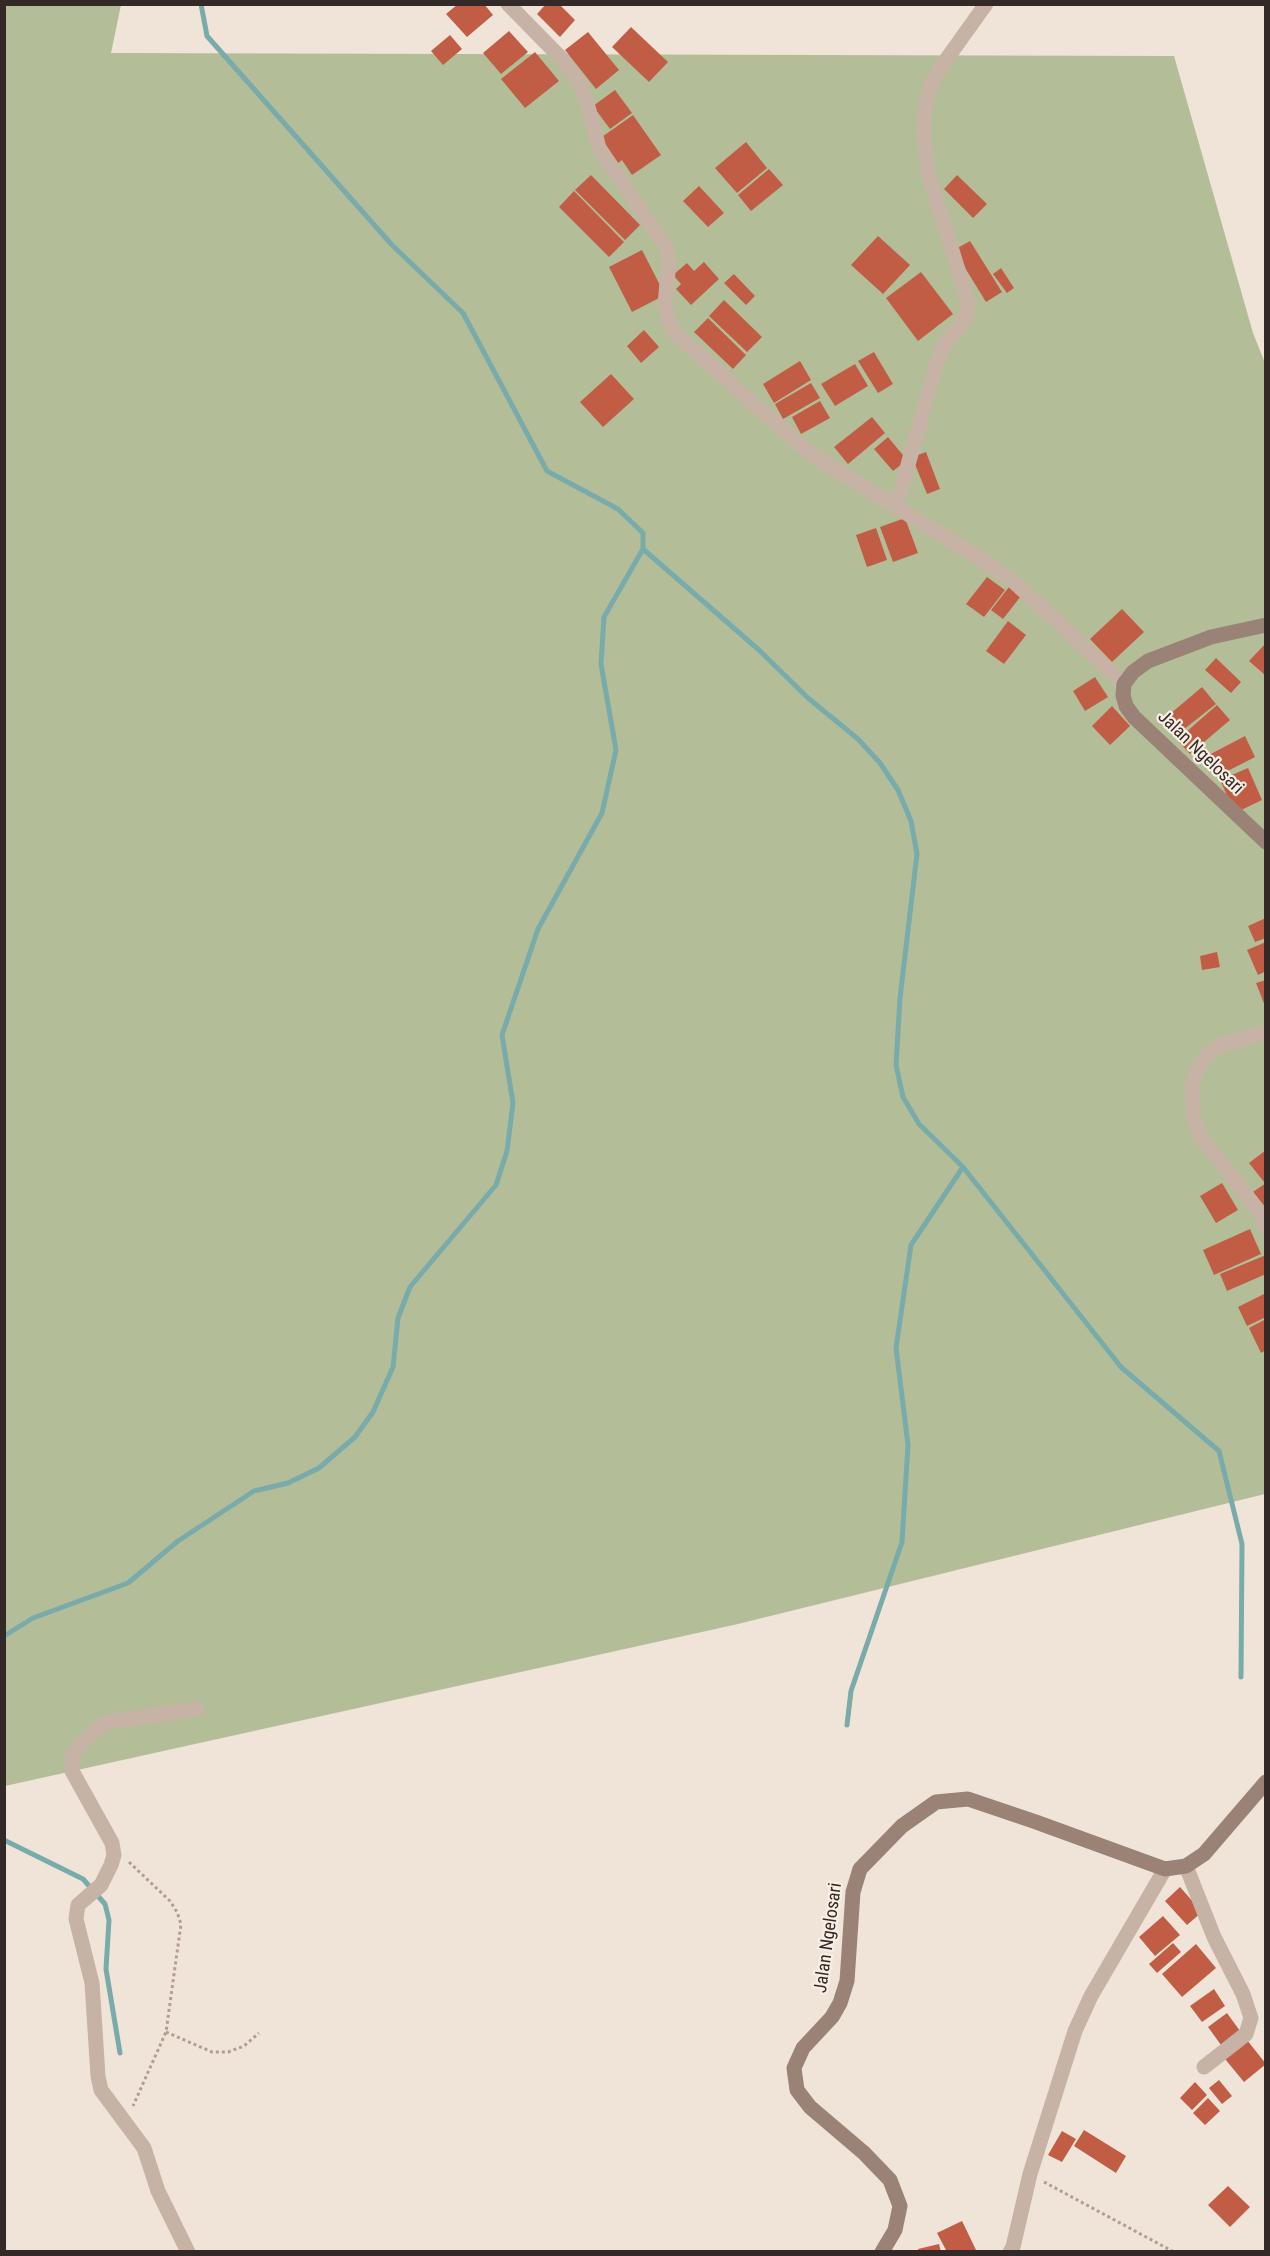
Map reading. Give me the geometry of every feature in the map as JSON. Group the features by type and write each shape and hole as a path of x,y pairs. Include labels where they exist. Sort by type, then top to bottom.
{"street":[{"path":"508,4 562,59 579,82 599,148 666,247 669,261 665,305 669,321 676,334 801,446 1013,581 1124,684 1133,672 1148,661 1169,651 1211,637 1266,625"},
{"path":"896,507 938,359 944,344 961,325 967,314 968,303 928,173 923,129 926,103 931,84 941,67 986,4"},
{"name":"Jalan Ngelosari","path":"1124,684 1123,695 1126,706 1134,717 1266,842"},
{"path":"1266,1032 1221,1045 1207,1055 1197,1069 1192,1086 1194,1117 1200,1136 1245,1193 1266,1227"},
{"path":"188,2252 158,2191 144,2148 101,2090 98,2076 92,1983 76,1919 78,1905 101,1885 114,1855 112,1843 72,1771 73,1755 90,1733 104,1723 116,1719 197,1709"},
{"name":"Jalan Ngelosari","path":"882,2252 895,2230 900,2206 890,2180 864,2153 810,2107 797,2090 794,2068 803,2048 832,2017 840,2004 847,1981 853,1892 860,1869 902,1826 936,1802 968,1799 1166,1869 1186,1866 1204,1854 1266,1782"},
{"path":"1186,1866 1214,1937 1243,1994 1251,2018 1246,2034 1204,2067"},
{"path":"1010,2252 1061,2070 1091,1996 1166,1869"}],"path":[{"path":"114,1855 131,1863 170,1901 181,1924 166,2032 126,2122"},
{"path":"166,2032 212,2052 228,2052 243,2046 259,2033"},
{"path":"1030,2174 1174,2252"}],"green space":[{"path":"4,5 121,5 111,53 1174,56 1253,333 1265,363 1265,1494 738,1624 5,1786"}],"building":[{"path":"458,4 484,4 493,15 467,37 446,14"},
{"path":"546,4 559,4 575,20 560,37 537,14"},
{"path":"631,27 668,62 649,82 612,47"},
{"path":"509,31 528,52 501,74 483,53"},
{"path":"588,32 619,70 596,89 565,50"},
{"path":"450,35 462,49 443,65 431,51"},
{"path":"535,52 559,81 525,108 501,79"},
{"path":"615,90 632,113 610,129 593,106"},
{"path":"633,115 661,155 632,175 622,160 617,164 599,139"},
{"path":"746,142 767,168 737,193 715,168"},
{"path":"769,169 783,185 751,211 738,195"},
{"path":"591,175 640,225 625,240 575,190"},
{"path":"957,175 987,204 973,218 944,189"},
{"path":"699,186 724,213 708,227 683,201"},
{"path":"574,191 624,242 609,257 559,207"},
{"path":"878,236 910,265 883,294 851,265"},
{"path":"970,241 1002,292 986,302 954,250"},
{"path":"642,250 665,295 632,312 609,267"},
{"path":"704,262 719,279 691,305 676,289 681,284 673,275 687,263 694,271"},
{"path":"1001,268 1014,288 1007,293 993,274"},
{"path":"921,272 953,314 918,341 886,298"},
{"path":"734,274 755,296 746,305 724,283"},
{"path":"724,300 762,337 747,352 709,316"},
{"path":"708,318 746,355 733,369 694,332"},
{"path":"644,330 659,347 641,363 627,346"},
{"path":"874,352 893,384 878,393 858,361"},
{"path":"800,361 811,380 774,403 763,384"},
{"path":"855,364 868,386 835,406 821,384"},
{"path":"611,374 634,399 603,427 580,402"},
{"path":"811,383 820,398 783,419 775,404"},
{"path":"820,401 830,418 801,434 792,417"},
{"path":"872,417 885,433 848,464 834,447"},
{"path":"888,437 907,460 893,471 874,449"},
{"path":"926,452 940,489 927,494 912,457"},
{"path":"905,518 918,553 893,562 880,527"},
{"path":"876,528 887,560 867,567 856,535"},
{"path":"987,577 1005,590 984,617 966,604"},
{"path":"1009,587 1021,596 1003,619 991,610"},
{"path":"1122,609 1144,632 1112,662 1090,639"},
{"path":"1008,621 1026,635 1004,664 986,651"},
{"path":"1266,643 1266,676 1249,661"},
{"path":"1216,658 1241,682 1231,693 1205,670"},
{"path":"1095,677 1108,697 1085,711 1073,691"},
{"path":"1202,687 1216,704 1183,730 1170,714"},
{"path":"1217,705 1230,720 1190,754 1177,740"},
{"path":"1112,706 1130,726 1110,745 1092,726"},
{"path":"1245,736 1255,757 1218,776 1207,756"},
{"path":"1248,768 1262,800 1235,813 1220,780"},
{"path":"1266,918 1266,938 1255,942 1248,926"},
{"path":"1266,942 1266,971 1258,975 1247,950"},
{"path":"1217,952 1220,967 1202,970 1200,956"},
{"path":"1266,980 1266,1006 1265,1006 1256,983"},
{"path":"1266,1150 1266,1181 1264,1182 1249,1163"},
{"path":"1222,1183 1238,1210 1216,1223 1200,1196"},
{"path":"1266,1183 1266,1208 1253,1192"},
{"path":"1250,1229 1261,1254 1214,1275 1203,1250"},
{"path":"1266,1255 1266,1274 1227,1291 1220,1274"},
{"path":"1266,1293 1266,1317 1247,1326 1238,1307"},
{"path":"1266,1319 1266,1350 1261,1353 1249,1328"},
{"path":"1180,1887 1202,1912 1187,1925 1165,1901"},
{"path":"1163,1916 1180,1935 1155,1956 1139,1937"},
{"path":"1173,1943 1181,1952 1157,1973 1149,1964"},
{"path":"1196,1944 1216,1968 1182,1997 1162,1974"},
{"path":"1214,1989 1225,2006 1202,2022 1190,2006"},
{"path":"1227,2013 1240,2031 1221,2045 1208,2027"},
{"path":"1247,2040 1266,2064 1244,2082 1225,2059"},
{"path":"1219,2080 1232,2096 1222,2104 1209,2088"},
{"path":"1195,2082 1207,2095 1192,2110 1180,2098"},
{"path":"1208,2098 1220,2111 1205,2125 1193,2113"},
{"path":"1084,2130 1126,2156 1116,2173 1074,2146"},
{"path":"1062,2131 1076,2139 1062,2162 1048,2155"},
{"path":"1228,2186 1250,2207 1230,2227 1208,2205"},
{"path":"962,2221 977,2252 947,2252 937,2233"},
{"path":"939,2244 941,2252 919,2252 918,2249"}],"waterway":[{"path":"4,1636 33,1618 128,1583 178,1541 254,1491 288,1483 319,1468 355,1437 373,1412 393,1367 398,1318 410,1287 496,1185 507,1151 513,1103 502,1035 538,929 602,813 616,750 601,664 604,617 643,549 643,533 618,509 547,471 463,313 392,245 207,36 201,4"},
{"path":"643,549 759,650 808,698 858,739 880,763 898,790 911,821 917,854 900,998 896,1065 903,1097 919,1124 963,1167 1121,1367 1219,1451 1242,1544 1241,1677"},
{"path":"847,1725 851,1691 902,1542 908,1445 896,1348 911,1245 963,1167"},
{"path":"4,1840 83,1879 105,1904 109,1920 106,1969 120,2053"}]}
